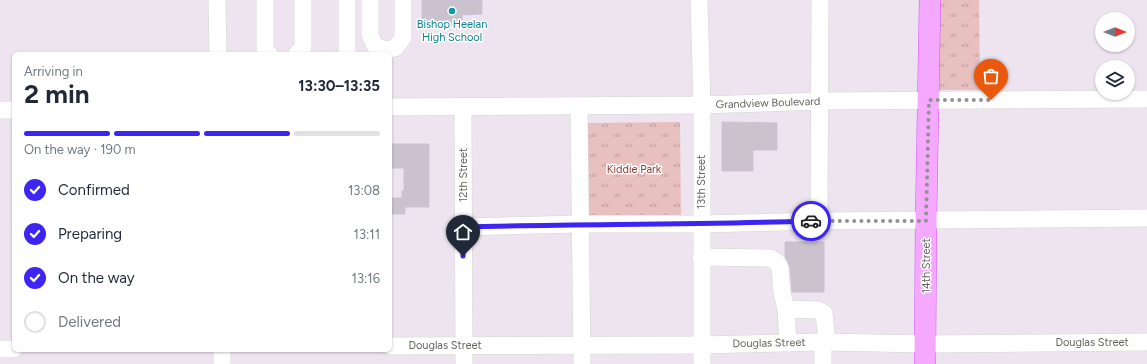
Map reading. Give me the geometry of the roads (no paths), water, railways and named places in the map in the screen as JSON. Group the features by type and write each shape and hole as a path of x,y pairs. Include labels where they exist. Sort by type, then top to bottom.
{"main road":[{"name":"14th Street","path":"925,354 930,0"}],"street":[{"path":"218,0 218,52"},
{"path":"265,0 265,50 267,52"},
{"path":"300,52 303,48 303,0"},
{"path":"347,0 347,52"},
{"path":"370,0 370,36 375,46 385,50 395,48 404,38 404,0"},
{"name":"13th Street","path":"699,0 702,105 702,364"},
{"path":"819,221 820,0"},
{"name":"Grandview Boulevard","path":"392,107 702,105 819,101 1147,99"},
{"name":"12th Street","path":"463,106 464,364"},
{"path":"579,106 582,364"},
{"path":"0,110 12,110"},
{"path":"463,227 580,224 701,224 819,221 1147,218"},
{"path":"701,257 770,258 777,262 780,268 782,293 786,309 788,343"},
{"path":"786,309 818,310 824,314 825,342 823,364"},
{"name":"Douglas Street","path":"392,346 825,342 925,354 1147,342"},
{"path":"0,350 12,349"},
{"path":"222,352 222,364"}],"place":[{"name":"Bishop Heelan High School","path":"452,11"}],"park label":[{"name":"Kiddie Park","path":"634,169"}]}
